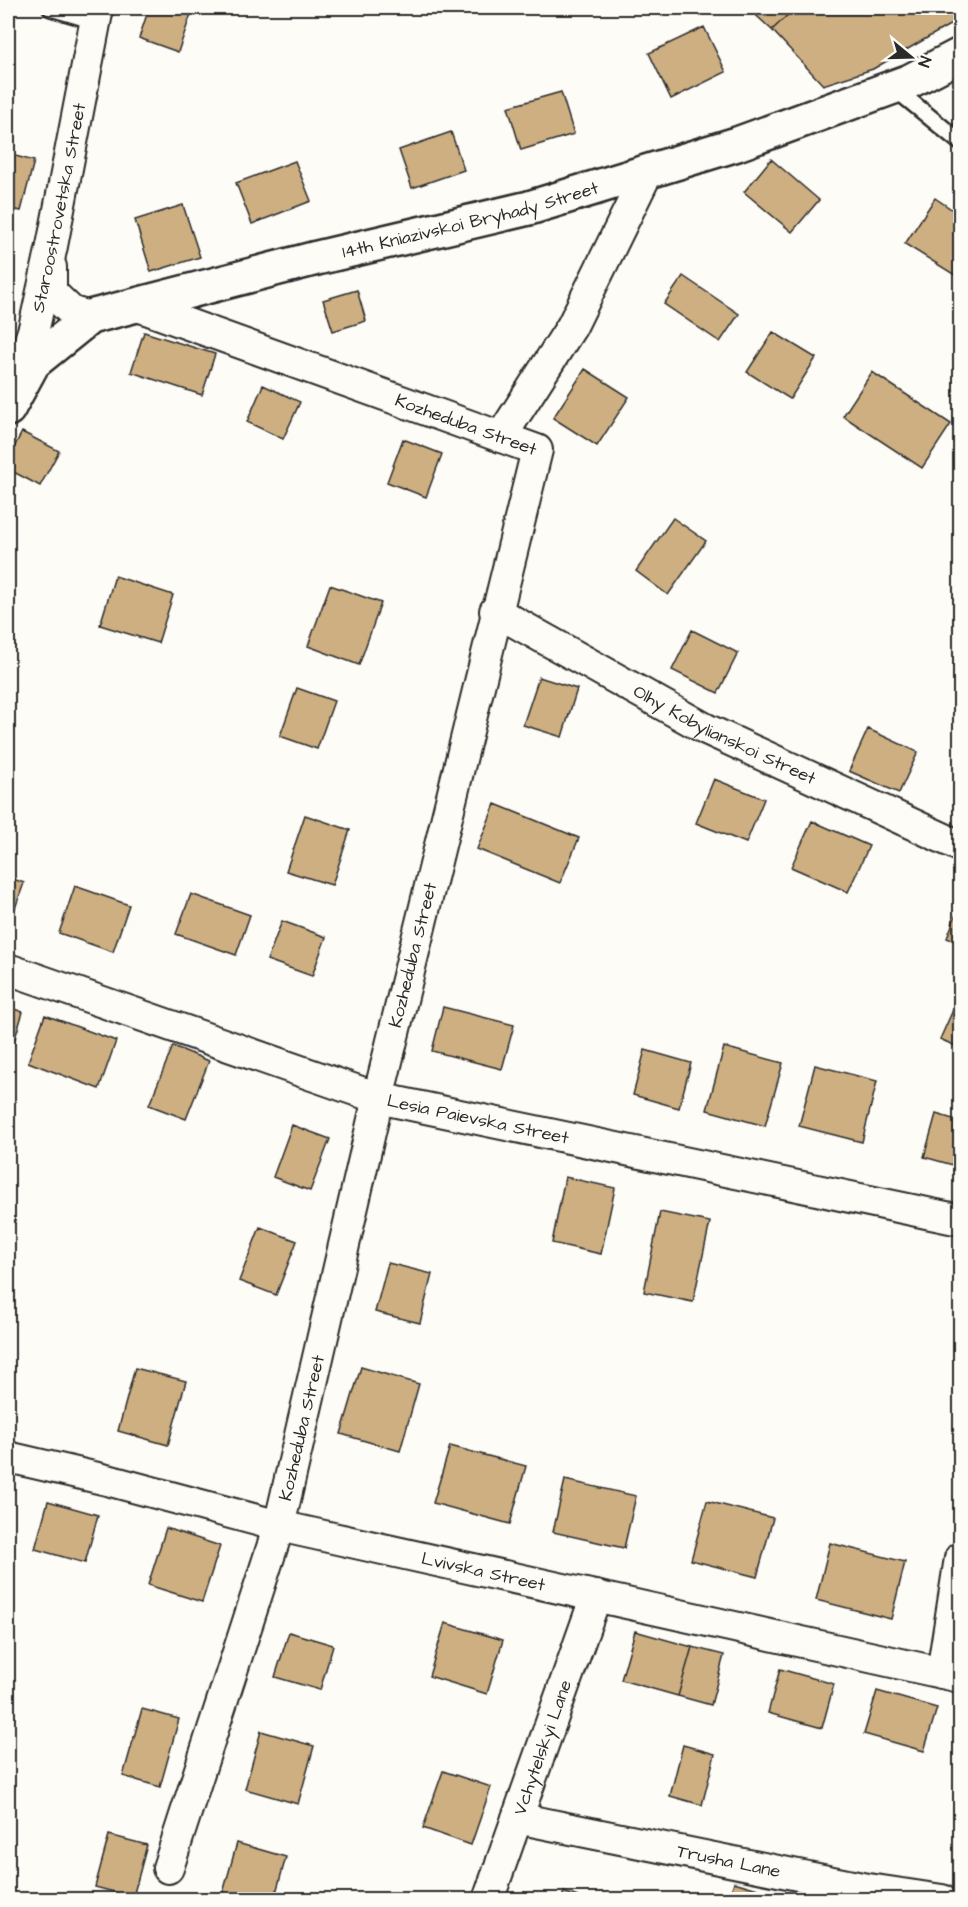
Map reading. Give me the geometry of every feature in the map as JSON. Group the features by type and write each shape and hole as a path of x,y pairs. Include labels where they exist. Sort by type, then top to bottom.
{"street":[{"name":"Staroostrovetska Street","path":"8,407 34,328 97,14"},
{"name":"14th Kniazivskoi Bryhady Street","path":"8,407 33,363 90,317 529,207 737,144 893,87 960,55"},
{"path":"501,437 572,326 648,171"},
{"path":"52,246 51,292 72,312 90,317"},
{"name":"Kozheduba Street","path":"135,305 537,450 495,611 378,1098 279,1526 168,1868"},
{"name":"Olhy Kobylianskoi Street","path":"495,611 706,729 960,846"},
{"name":"Lesia Paievska Street","path":"8,969 378,1098 960,1220"},
{"name":"Lvivska Street","path":"8,1457 111,1481 279,1526 951,1675"},
{"path":"951,1675 960,1558"},
{"name":"Vchytelskyi Lane","path":"488,1899 596,1596"},
{"name":"Trusha Lane","path":"517,1818 862,1888 942,1899"}],"lane":[{"path":"51,8 97,14"},
{"path":"893,87 960,142"}],"building":[{"path":"149,8 182,8 192,11 178,52 139,38"},
{"path":"748,8 795,8 772,30"},
{"path":"795,8 960,8 960,19 873,69 823,85 772,30"},
{"path":"704,27 726,72 671,99 649,53"},
{"path":"561,92 574,134 521,150 508,107"},
{"path":"451,132 464,170 412,188 399,150"},
{"path":"8,154 34,161 21,211 8,208"},
{"path":"771,159 819,200 792,232 744,192"},
{"path":"295,161 311,201 252,224 236,183"},
{"path":"935,198 960,215 960,273 958,277 905,244"},
{"path":"183,205 200,257 151,272 135,220"},
{"path":"683,276 739,314 720,342 664,304"},
{"path":"357,290 366,321 333,331 323,300"},
{"path":"144,332 215,354 202,395 131,372"},
{"path":"773,332 816,358 790,399 747,372"},
{"path":"585,369 629,397 597,446 553,418"},
{"path":"872,372 951,424 922,468 843,416"},
{"path":"263,385 300,402 283,439 247,422"},
{"path":"22,432 59,451 40,486 8,469 8,459"},
{"path":"403,439 442,454 426,497 387,482"},
{"path":"673,518 706,541 668,595 636,571"},
{"path":"115,576 173,595 158,643 100,625"},
{"path":"330,585 381,603 359,665 308,646"},
{"path":"692,630 738,653 718,693 672,670"},
{"path":"539,677 577,689 562,737 523,725"},
{"path":"297,688 334,701 317,749 280,736"},
{"path":"868,729 918,752 899,793 849,771"},
{"path":"714,779 764,799 746,843 696,823"},
{"path":"495,804 579,838 560,883 477,849"},
{"path":"305,815 350,830 332,885 286,871"},
{"path":"812,821 869,846 848,892 791,867"},
{"path":"8,877 24,883 12,917 8,915"},
{"path":"75,886 129,905 113,952 59,933"},
{"path":"191,894 250,915 236,955 176,934"},
{"path":"960,904 960,943 947,938"},
{"path":"282,921 326,937 312,976 267,960"},
{"path":"8,1007 23,1012 9,1058 8,1057"},
{"path":"443,1007 514,1025 502,1069 432,1051"},
{"path":"953,1010 960,1013 960,1048 940,1039"},
{"path":"45,1015 116,1041 99,1089 28,1062"},
{"path":"173,1046 209,1061 186,1119 149,1105"},
{"path":"724,1047 783,1063 765,1126 707,1110"},
{"path":"645,1050 691,1063 679,1108 633,1095"},
{"path":"815,1065 877,1081 862,1142 799,1126"},
{"path":"936,1114 960,1121 960,1167 924,1157"},
{"path":"292,1125 330,1139 310,1191 273,1177"},
{"path":"565,1177 615,1188 601,1254 552,1243"},
{"path":"660,1212 710,1222 693,1302 644,1292"},
{"path":"260,1227 297,1241 276,1295 239,1281"},
{"path":"388,1263 432,1274 420,1323 375,1312"},
{"path":"361,1367 419,1384 400,1451 341,1434"},
{"path":"135,1368 186,1381 168,1445 118,1431"},
{"path":"450,1446 526,1466 510,1524 433,1503"},
{"path":"565,1480 636,1496 624,1548 553,1532"},
{"path":"48,1501 98,1515 85,1563 35,1549"},
{"path":"707,1501 773,1518 757,1577 691,1560"},
{"path":"166,1528 220,1546 202,1602 148,1585"},
{"path":"830,1543 905,1562 891,1619 816,1600"},
{"path":"445,1623 503,1640 487,1694 429,1676"},
{"path":"635,1631 692,1647 678,1696 621,1680"},
{"path":"289,1632 333,1645 320,1690 275,1677"},
{"path":"692,1647 724,1655 711,1705 678,1696"},
{"path":"780,1669 834,1684 822,1728 768,1713"},
{"path":"877,1691 937,1708 924,1751 864,1734"},
{"path":"142,1709 179,1719 160,1787 123,1776"},
{"path":"261,1731 314,1746 298,1804 245,1789"},
{"path":"683,1745 715,1754 702,1805 670,1796"},
{"path":"443,1771 491,1787 471,1845 423,1828"},
{"path":"109,1835 147,1845 133,1897 95,1887"},
{"path":"237,1843 286,1857 274,1900 221,1900"},
{"path":"734,1882 785,1897 784,1900 728,1900"},
{"path":"564,1892 586,1900 561,1900"}]}
